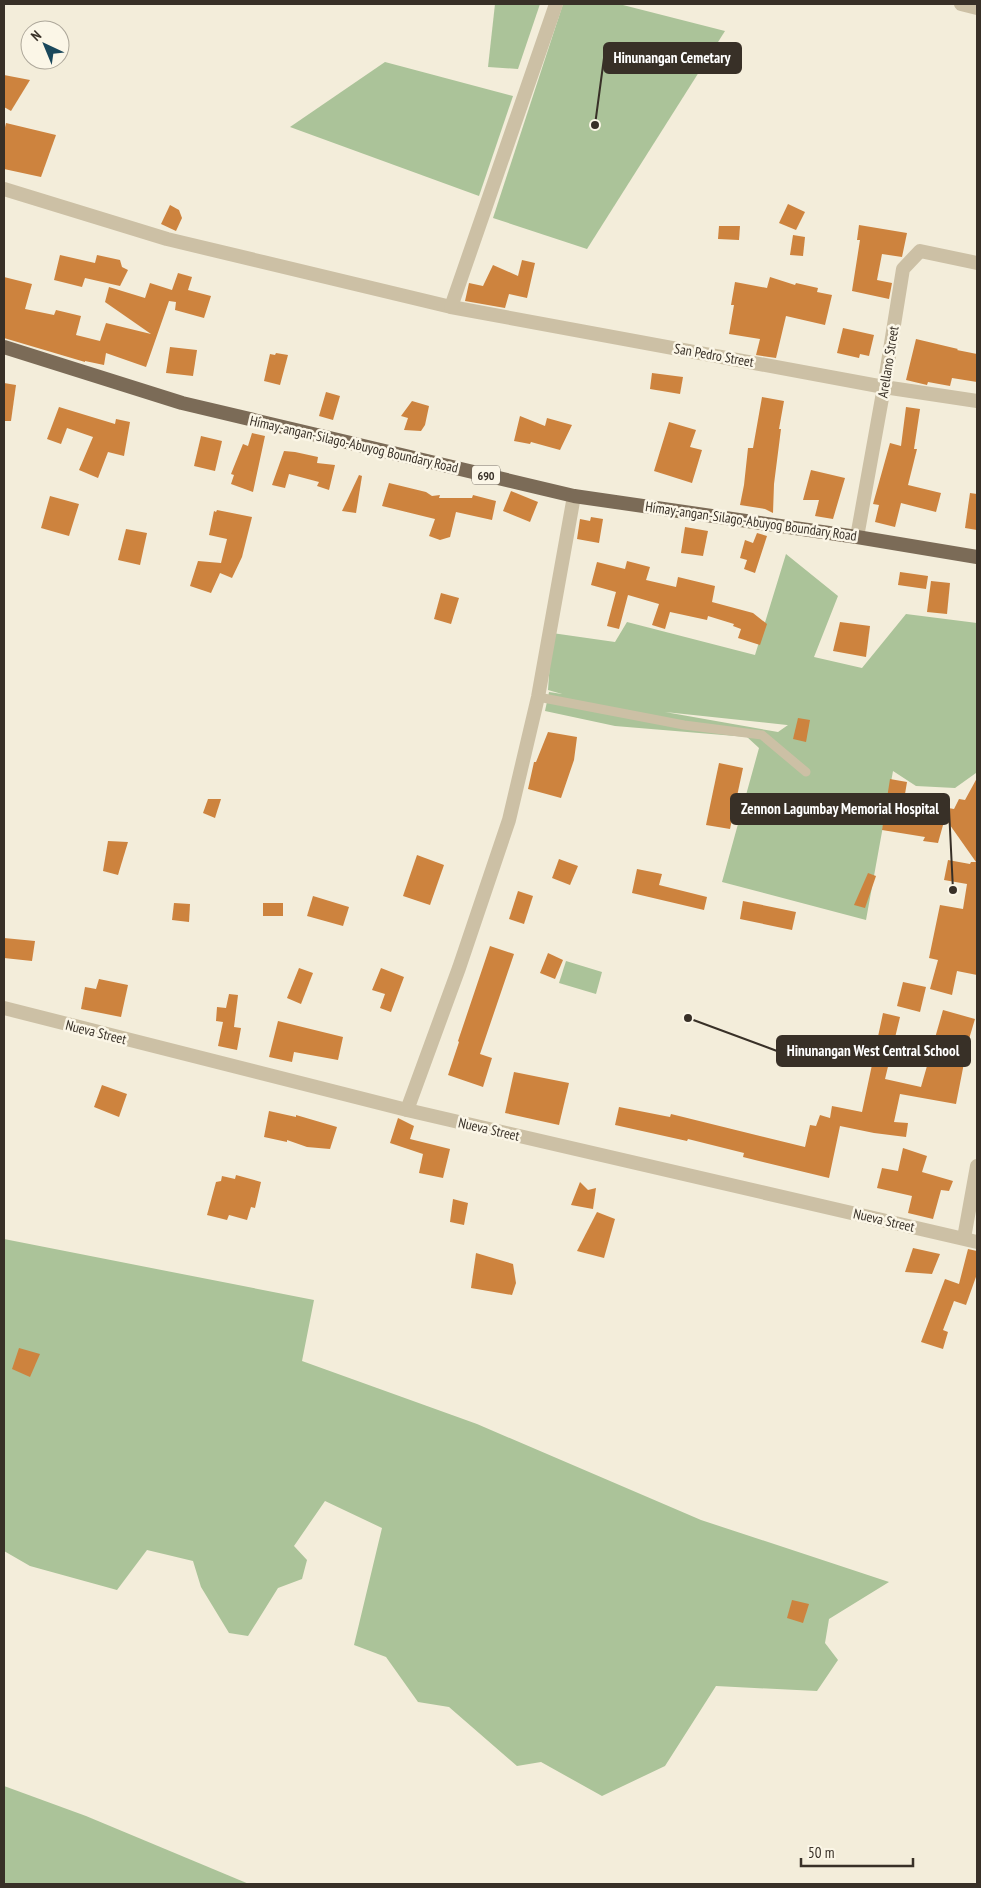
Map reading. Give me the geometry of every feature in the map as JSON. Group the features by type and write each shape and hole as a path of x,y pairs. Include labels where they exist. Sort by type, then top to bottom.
{"main road":[{"name":"Himay-angan-Silago-Abuyog Boundary Road","path":"4,347 182,403 574,496 856,537 977,558"}],"street":[{"path":"451,307 556,4"},
{"path":"961,4 977,8"},
{"name":"San Pedro Street","path":"4,190 167,239 451,307 884,387 977,401"},
{"name":"Arellano Street","path":"856,537 884,387 903,269 920,251 977,263"},
{"path":"407,1110 459,968 509,820 538,697 574,496"},
{"name":"Nueva Street","path":"4,1008 84,1030 197,1056 407,1110 971,1240"},
{"path":"971,1240 977,1166"}],"lane":[{"path":"538,697 684,724 762,734 806,772"}],"green space":[{"path":"495,4 540,4 518,69 488,67"},
{"path":"563,4 619,4 725,31 587,249 493,218"},
{"path":"385,62 513,96 479,196 290,127"},
{"path":"786,554 838,596 814,657 862,668 906,614 977,623 976,773 955,788 916,786 893,771 866,920 722,882 759,748 747,737 615,726 545,711 549,692 562,694 548,690 552,633 615,642 627,622 755,655","holes":["665,712 788,725 778,732"]},
{"path":"566,961 602,972 596,994 559,983"},
{"path":"4,1239 314,1300 302,1361 477,1424 701,1520 889,1582 829,1619 825,1643 838,1660 817,1691 716,1686 665,1766 602,1796 541,1762 517,1766 449,1707 418,1702 386,1657 354,1645 382,1528 325,1501 294,1546 307,1560 302,1579 278,1588 248,1636 229,1633 201,1587 193,1561 147,1550 117,1590 30,1566 4,1551"},
{"path":"4,1786 86,1816 249,1884 4,1884"}],"building":[{"path":"4,75 30,80 11,111 4,107"},
{"path":"6,123 56,135 41,177 4,169 4,132"},
{"path":"788,204 805,212 796,230 779,223"},
{"path":"170,205 179,210 182,218 176,231 161,224"},
{"path":"859,225 907,233 902,257 882,254 877,280 892,283 889,299 852,291 860,240 857,240"},
{"path":"719,226 740,226 739,240 718,239"},
{"path":"793,235 805,237 803,256 790,255"},
{"path":"60,255 95,263 97,255 120,260 122,267 128,270 120,286 85,278 82,287 54,280"},
{"path":"522,260 535,263 527,298 509,294 505,308 465,301 469,283 483,286 493,265 518,276"},
{"path":"178,273 192,277 188,290 211,296 204,318 175,310 176,302 169,301 146,367 106,353 104,365 85,362 4,338 4,277 32,284 25,309 54,315 56,310 81,316 76,335 100,341 106,323 151,334 105,302 109,287 145,298 150,283 172,290"},
{"path":"770,277 795,285 796,283 818,288 817,292 832,295 825,325 786,316 776,358 756,355 760,339 729,334 734,305 731,305 735,282 767,288"},
{"path":"843,328 874,335 869,356 860,354 859,358 837,353"},
{"path":"916,339 977,354 977,382 952,378 950,386 928,382 927,385 906,380"},
{"path":"170,347 197,350 193,376 166,373"},
{"path":"276,353 288,355 280,385 264,381 270,354 275,355"},
{"path":"652,373 683,377 680,394 650,389"},
{"path":"4,383 16,385 11,421 4,421"},
{"path":"326,392 340,396 333,420 319,416"},
{"path":"762,397 784,401 779,429 781,429 774,484 773,513 765,509 740,505 748,448 753,448"},
{"path":"412,401 429,406 425,425 421,431 404,430 408,418 401,416"},
{"path":"59,407 115,424 116,419 130,422 124,456 108,452 98,478 79,470 93,437 67,428 61,444 47,439"},
{"path":"906,407 920,409 914,449 917,449 908,485 941,493 936,512 901,503 895,527 875,522 879,505 873,504 890,443 901,446"},
{"path":"520,416 545,426 547,418 572,425 560,450 531,442 530,444 514,441"},
{"path":"669,422 696,430 690,447 702,450 692,483 654,471"},
{"path":"252,433 265,436 253,492 231,484 234,475 231,474 243,444 248,446"},
{"path":"201,436 222,441 215,471 194,466"},
{"path":"284,451 318,457 317,463 335,465 329,490 317,486 319,482 289,474 285,488 272,485"},
{"path":"811,470 845,478 833,519 815,516 819,500 803,500"},
{"path":"359,475 362,476 356,513 342,511"},
{"path":"389,483 426,492 432,496 440,495 439,498 472,498 473,495 496,501 492,520 456,512 450,537 440,540 429,536 435,519 382,506"},
{"path":"511,491 538,502 530,522 503,511"},
{"path":"970,493 977,494 977,530 965,528"},
{"path":"50,496 79,504 69,536 41,528"},
{"path":"217,510 252,517 242,557 232,578 220,573 211,593 190,586 198,561 221,563 227,539 209,535 214,511 216,512"},
{"path":"591,517 603,519 599,543 577,539 580,519 590,521"},
{"path":"685,527 708,531 703,556 681,553"},
{"path":"126,529 147,533 140,565 118,560"},
{"path":"757,533 767,536 755,573 744,569 747,560 740,558 745,540 753,543"},
{"path":"627,561 650,567 646,580 676,587 678,577 715,586 712,602 753,613 767,624 760,645 738,638 741,629 733,626 734,624 708,616 707,620 670,612 665,629 652,625 659,604 628,595 619,629 607,626 616,592 591,585 597,562 625,569"},
{"path":"900,572 928,576 926,589 898,585"},
{"path":"931,581 950,583 947,614 927,612"},
{"path":"441,593 459,598 451,624 434,619"},
{"path":"840,622 870,626 866,657 833,651"},
{"path":"798,718 810,720 806,742 793,739"},
{"path":"548,732 577,737 574,760 561,798 528,789 534,762 536,762"},
{"path":"719,763 743,768 730,829 706,825"},
{"path":"977,778 977,975 957,971 952,995 930,989 938,960 929,958 940,905 963,909 967,884 944,880 948,860 970,864 971,862 976,862 945,818 938,843 923,841 925,837 882,830 890,779 907,782 904,800 954,809 959,799 965,800"},
{"path":"208,799 221,799 215,818 203,813"},
{"path":"108,841 128,842 118,875 103,871"},
{"path":"417,855 444,865 430,905 403,896"},
{"path":"559,859 578,866 570,885 552,878"},
{"path":"637,869 662,874 659,885 707,897 704,910 632,893"},
{"path":"868,873 876,876 865,908 854,905"},
{"path":"518,891 533,896 524,924 509,919"},
{"path":"313,896 349,907 343,926 307,916"},
{"path":"743,901 796,912 792,930 740,919"},
{"path":"174,903 190,904 189,922 172,920"},
{"path":"263,903 283,903 283,916 263,916"},
{"path":"4,938 35,941 32,961 4,958"},
{"path":"490,946 514,954 480,1054 492,1058 483,1087 448,1075"},
{"path":"548,953 563,960 555,979 540,973"},
{"path":"299,968 313,973 301,1004 287,998"},
{"path":"381,968 404,977 391,1012 380,1008 385,994 372,990"},
{"path":"99,979 128,985 121,1017 81,1009 85,987 96,989"},
{"path":"903,982 926,987 920,1012 897,1006"},
{"path":"229,994 238,995 234,1027 241,1028 237,1050 218,1046 223,1022 216,1021 217,1007 226,1008"},
{"path":"943,1010 975,1019 969,1039 956,1035 949,1060 964,1063 956,1104 900,1094 894,1122 908,1123 906,1137 840,1126 829,1178 743,1157 744,1153 688,1139 687,1141 615,1125 619,1107 670,1117 671,1114 805,1147 810,1125 816,1126 820,1115 830,1118 832,1106 862,1112 883,1013 900,1017 885,1079 921,1087"},
{"path":"278,1021 343,1037 338,1060 294,1052 292,1062 269,1057"},
{"path":"514,1072 569,1083 559,1125 505,1113"},
{"path":"102,1085 127,1094 119,1117 94,1107"},
{"path":"269,1111 296,1117 296,1115 337,1127 330,1149 307,1147 287,1140 287,1142 264,1137"},
{"path":"398,1118 414,1126 410,1139 450,1149 443,1178 419,1173 423,1154 390,1143"},
{"path":"903,1148 927,1156 922,1172 953,1181 949,1191 941,1190 933,1219 908,1213 912,1196 877,1188 882,1168 898,1171"},
{"path":"236,1175 261,1182 255,1208 251,1207 247,1220 229,1215 227,1220 207,1215 216,1182 221,1181 222,1176 235,1179"},
{"path":"580,1182 588,1190 596,1188 593,1209 571,1205"},
{"path":"453,1199 468,1203 464,1225 450,1222"},
{"path":"597,1212 615,1219 604,1258 577,1251"},
{"path":"913,1248 940,1254 932,1274 905,1272"},
{"path":"968,1249 977,1251 977,1274 966,1305 954,1301 943,1330 948,1332 943,1349 921,1342 945,1279 959,1284"},
{"path":"476,1253 513,1264 516,1283 512,1295 471,1288"},
{"path":"19,1348 40,1354 30,1377 12,1369"},
{"path":"792,1600 809,1604 803,1623 787,1618"}],"place":[{"name":"Hinunangan Cemetary","path":"595,125"},
{"name":"Zennon Lagumbay Memorial Hospital","path":"953,890"},
{"name":"Hinunangan West Central School","path":"688,1018"}]}
